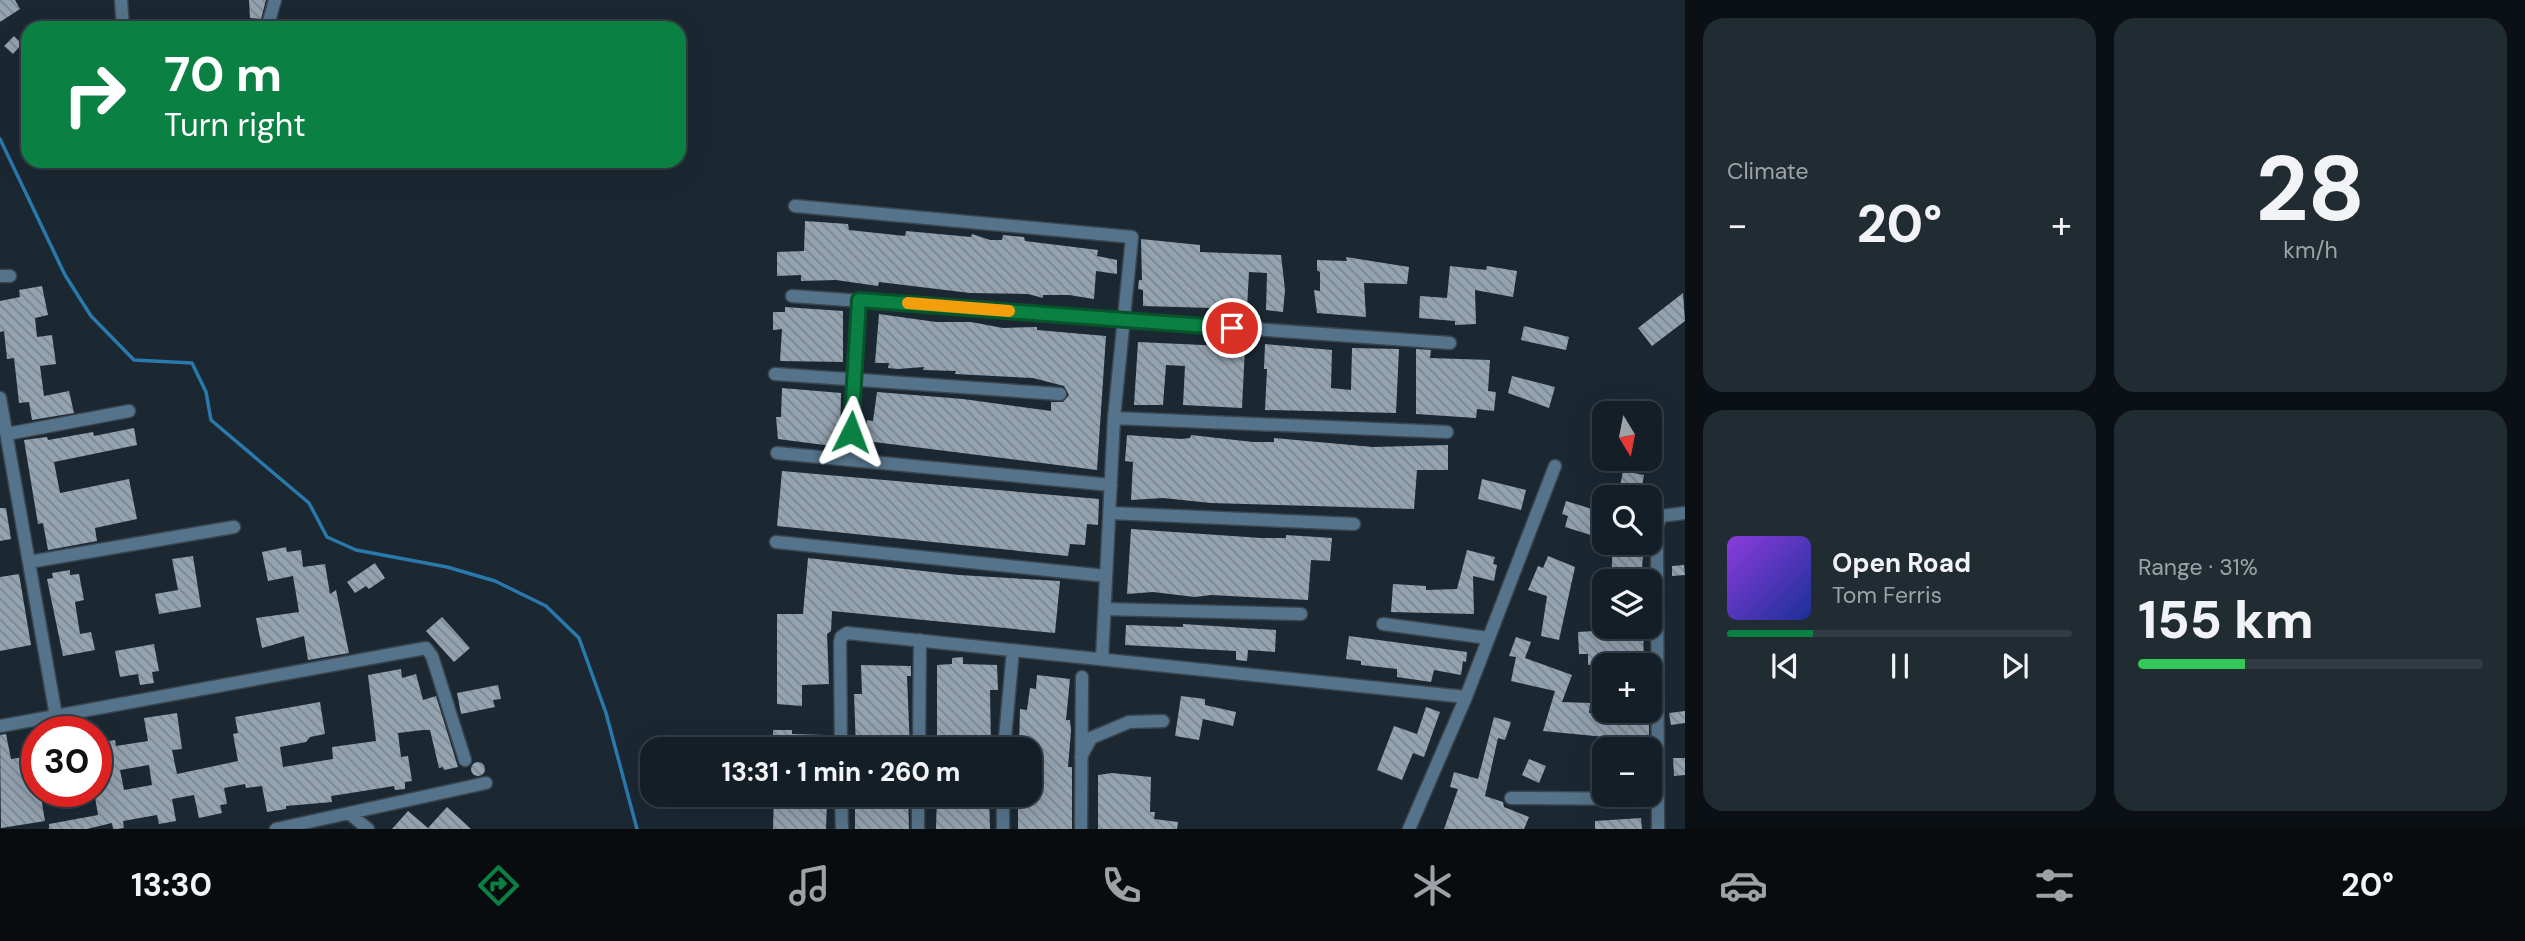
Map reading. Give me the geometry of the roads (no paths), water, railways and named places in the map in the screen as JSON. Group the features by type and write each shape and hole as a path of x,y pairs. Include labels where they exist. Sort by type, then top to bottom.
{"street":[{"path":"121,0 122,21"},
{"path":"269,21 275,0"},
{"path":"795,206 1132,237 1114,418 1102,659"},
{"path":"792,296 1450,343"},
{"path":"850,460 859,300"},
{"path":"775,374 1060,394"},
{"path":"0,398 57,716 426,649 432,656 465,760"},
{"path":"7,434 129,411"},
{"path":"1114,418 1447,432"},
{"path":"777,453 1111,485"},
{"path":"1409,829 1466,697 1555,466"},
{"path":"1110,513 1354,524"},
{"path":"1657,737 1657,526 1661,516 1685,513"},
{"path":"29,562 234,527"},
{"path":"776,542 1106,576"},
{"path":"1105,609 1301,614"},
{"path":"1383,624 1488,638"},
{"path":"841,737 841,636 847,633 1466,697"},
{"path":"919,737 920,640"},
{"path":"1005,737 1013,650"},
{"path":"1081,829 1082,677"},
{"path":"1080,760 1091,738 1129,722 1163,721"},
{"path":"0,726 21,722"},
{"path":"276,829 486,783"},
{"path":"1511,798 1592,799"},
{"path":"841,807 842,829"},
{"path":"918,807 918,829"},
{"path":"1003,807 1003,829"},
{"path":"1657,807 1658,829"},
{"path":"349,813 368,829"}],"waterway":[{"path":"0,139 65,275 91,316 134,360 192,363 206,392 211,420 309,503 327,537 356,550 447,567 495,581 546,606 579,638 606,713 637,829"}]}
